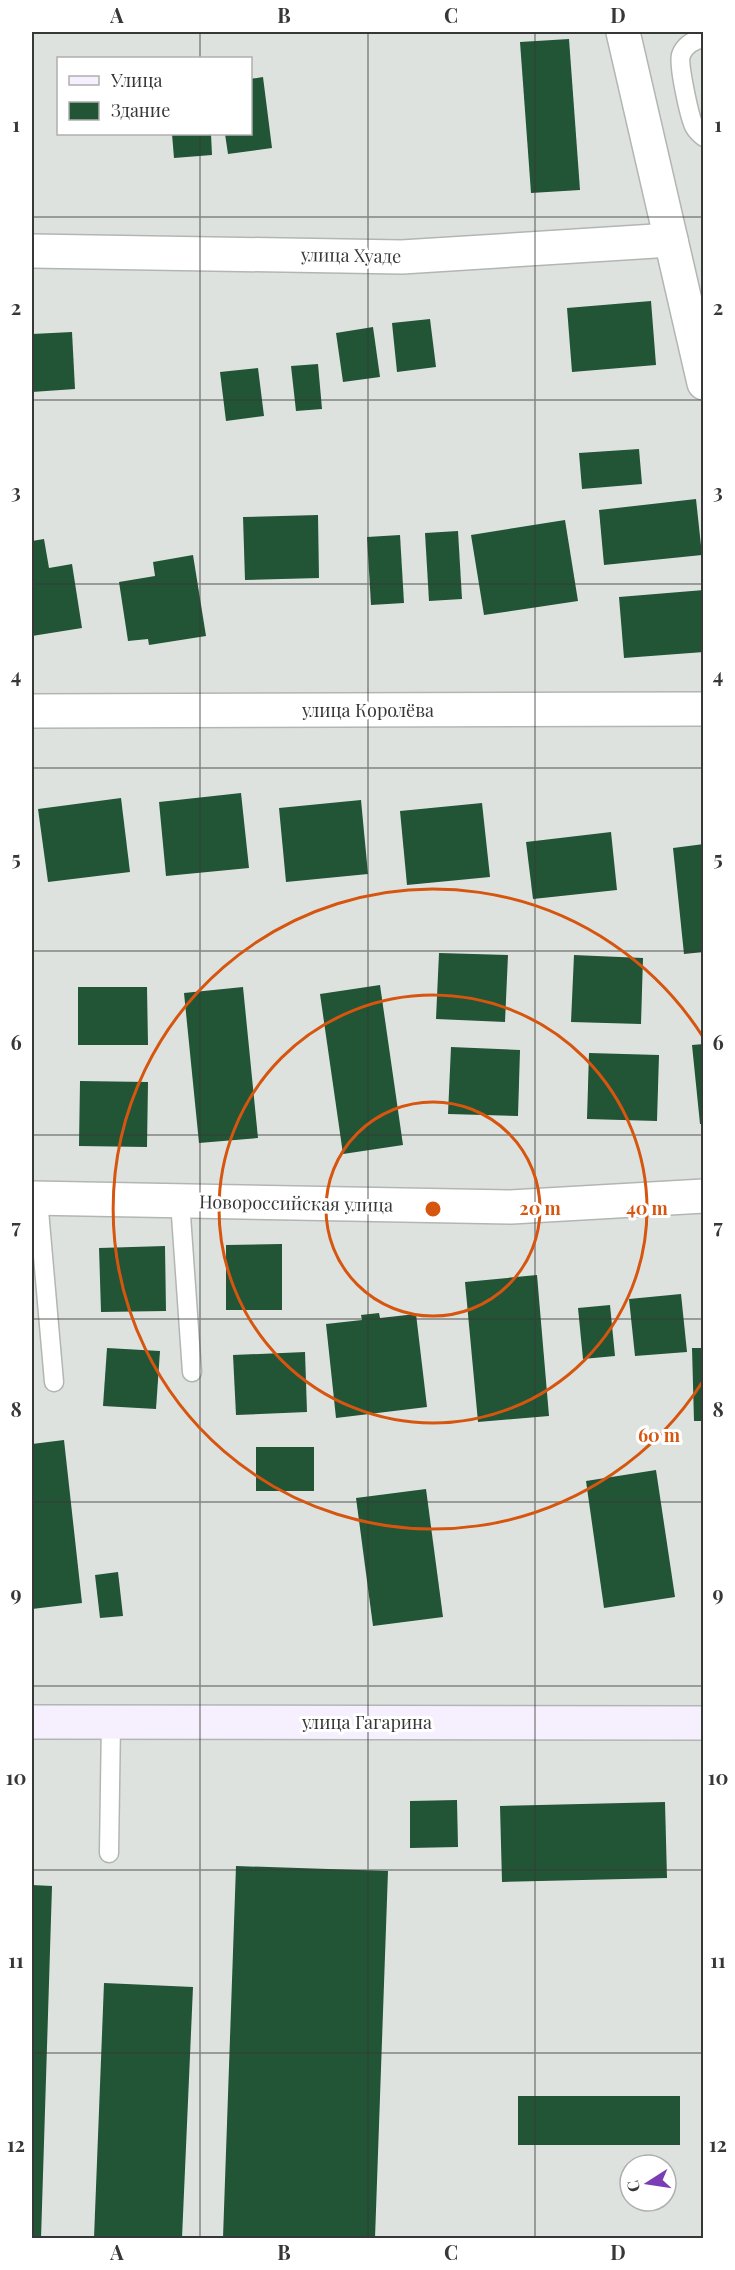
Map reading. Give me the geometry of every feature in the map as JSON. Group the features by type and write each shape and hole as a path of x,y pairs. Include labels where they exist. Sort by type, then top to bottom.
{"street":[{"path":"623,32 704,383"},
{"name":"улица Хуаде","path":"32,251 402,257 671,240"},
{"name":"улица Королёва","path":"32,711 704,709"},
{"name":"Новороссийская улица","path":"35,1198 511,1207 704,1196"},
{"name":"улица Гагарина","path":"32,1722 704,1723"}],"lane":[{"path":"704,38 691,42 685,48 681,56 680,67 694,125 704,137"},
{"path":"35,1198 54,1382"},
{"path":"180,1201 192,1372"},
{"path":"109,1853 111,1722"}],"building":[{"path":"569,39 580,190 531,193 520,42"},
{"path":"263,77 272,148 228,154 225,135 252,135 252,79"},
{"path":"172,135 211,135 212,155 174,158"},
{"path":"651,301 656,365 572,372 567,308"},
{"path":"430,319 436,367 397,372 392,323"},
{"path":"373,327 380,377 343,382 336,333"},
{"path":"72,332 75,389 32,392 32,334"},
{"path":"318,364 322,409 296,411 291,366"},
{"path":"258,368 264,416 226,421 220,372"},
{"path":"639,449 642,484 582,489 579,453"},
{"path":"696,499 702,555 604,565 599,510"},
{"path":"318,515 319,578 245,580 243,517"},
{"path":"565,520 578,601 484,615 471,535"},
{"path":"458,531 462,599 429,601 425,533"},
{"path":"400,535 404,603 371,605 367,537"},
{"path":"44,539 49,568 72,564 82,628 32,636 32,541"},
{"path":"193,555 206,636 149,645 148,639 128,641 119,582 155,576 153,562"},
{"path":"704,590 704,652 624,658 619,597"},
{"path":"241,793 249,868 166,876 159,802"},
{"path":"121,798 130,872 48,882 38,809"},
{"path":"361,800 368,874 286,882 279,808"},
{"path":"482,803 490,877 407,885 400,811"},
{"path":"611,832 617,890 533,899 526,842"},
{"path":"704,844 704,952 684,954 673,848"},
{"path":"439,953 508,955 505,1022 436,1019"},
{"path":"574,955 643,958 641,1024 571,1022"},
{"path":"380,985 403,1145 343,1154 320,994"},
{"path":"78,987 147,987 148,1045 78,1045"},
{"path":"243,987 258,1138 199,1143 184,993"},
{"path":"704,1044 704,1124 700,1124 692,1045"},
{"path":"451,1047 520,1050 518,1116 448,1114"},
{"path":"589,1053 659,1055 657,1121 587,1119"},
{"path":"80,1081 148,1082 147,1147 79,1146"},
{"path":"282,1244 282,1310 226,1310 226,1245"},
{"path":"165,1246 166,1311 101,1312 99,1248"},
{"path":"537,1275 549,1416 478,1422 465,1282"},
{"path":"681,1294 687,1352 635,1356 629,1299"},
{"path":"610,1305 615,1356 583,1359 578,1308"},
{"path":"379,1313 380,1318 416,1314 427,1407 336,1418 326,1324 362,1320 361,1315"},
{"path":"107,1348 160,1351 156,1409 103,1406"},
{"path":"692,1348 704,1348 704,1421 694,1421"},
{"path":"305,1352 307,1412 236,1415 233,1355"},
{"path":"64,1440 82,1603 32,1609 32,1444"},
{"path":"256,1447 314,1447 314,1491 256,1491"},
{"path":"656,1470 675,1597 604,1608 586,1481"},
{"path":"426,1489 443,1617 373,1626 356,1498"},
{"path":"118,1572 123,1616 100,1618 95,1575"},
{"path":"457,1800 458,1847 410,1848 410,1801"},
{"path":"665,1802 667,1878 502,1882 500,1806"},
{"path":"236,1866 388,1871 375,2238 223,2238"},
{"path":"32,1885 52,1886 41,2238 32,2238"},
{"path":"104,1983 193,1987 182,2238 94,2238"},
{"path":"518,2096 680,2096 680,2145 518,2145"}]}
